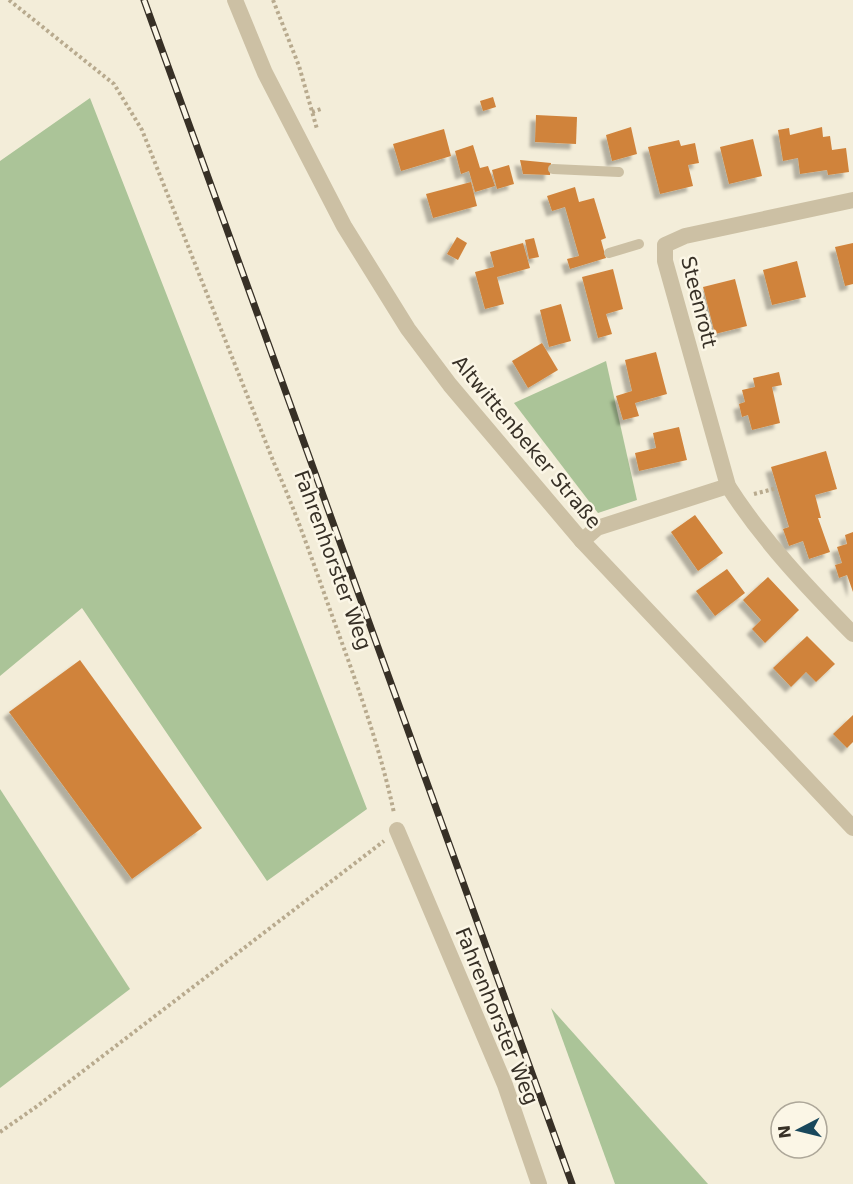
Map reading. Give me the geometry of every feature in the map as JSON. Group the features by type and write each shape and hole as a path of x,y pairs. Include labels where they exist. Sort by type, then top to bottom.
{"street":[{"name":"Altwittenbeker Straße","path":"235,0 265,73 335,209 408,329 450,385 582,541 853,828"},
{"name":"Steenrott","path":"853,200 685,236 665,245 665,261 728,486 748,517 799,579 853,634"},
{"path":"582,541 597,528 728,486"},
{"name":"Fahrenhorster Weg","path":"397,830 505,1085 539,1184"}],"lane":[{"path":"553,169 619,172"},
{"path":"609,253 639,244"}],"path":[{"name":"Fahrenhorster Weg","path":"9,0 114,84 142,130 292,504 368,714 387,780 397,830"},
{"path":"273,0 300,66 318,131"},
{"path":"0,1132 36,1107 397,830"}],"green space":[{"path":"90,98 367,809 267,881 82,608 0,676 0,161"},
{"path":"606,361 637,500 598,513 514,403"},
{"path":"0,789 130,989 0,1088"},
{"path":"551,1008 708,1184 615,1184"}],"building":[{"path":"493,97 496,107 483,111 480,101"},
{"path":"536,115 577,117 576,144 535,142"},
{"path":"631,127 637,154 612,161 606,135"},
{"path":"822,127 823,137 830,136 832,150 846,148 849,172 828,175 827,170 800,174 798,158 783,161 778,130 789,128 790,135"},
{"path":"444,129 451,156 401,171 393,144"},
{"path":"753,139 762,176 729,184 720,147"},
{"path":"679,140 681,146 695,143 699,163 688,165 693,186 660,194 648,147"},
{"path":"473,145 480,168 488,166 495,186 475,192 469,171 461,174 455,151"},
{"path":"520,160 551,163 550,175 523,174"},
{"path":"509,165 514,184 497,189 492,170"},
{"path":"471,182 477,206 433,218 426,194"},
{"path":"575,187 579,202 594,198 606,238 601,240 606,258 570,269 567,259 579,256 565,207 552,211 547,196"},
{"path":"457,237 467,243 458,260 447,254"},
{"path":"534,238 539,257 529,259 525,240"},
{"path":"523,243 530,268 497,277 504,304 485,309 475,272 494,267 490,252"},
{"path":"853,243 853,284 845,286 835,247"},
{"path":"797,261 806,297 772,305 763,270"},
{"path":"613,269 623,309 606,314 612,334 598,338 582,277"},
{"path":"735,279 747,326 715,334 703,287"},
{"path":"561,304 571,341 549,347 540,310"},
{"path":"542,343 558,370 528,388 512,361"},
{"path":"656,352 667,394 635,403 639,416 623,420 616,396 632,391 625,360"},
{"path":"779,372 782,385 772,387 780,423 752,430 748,415 742,417 739,404 745,402 742,390 755,387 753,378"},
{"path":"679,427 687,460 639,471 635,453 656,448 653,433"},
{"path":"826,451 837,489 815,495 821,518 818,518 830,552 809,559 803,541 789,546 783,529 789,527 771,467"},
{"path":"695,515 723,553 698,571 671,532"},
{"path":"853,532 853,592 847,575 839,578 835,565 842,563 837,547 847,544 845,535"},
{"path":"727,569 745,593 715,616 696,591"},
{"path":"768,577 799,610 765,643 752,629 761,620 743,600"},
{"path":"807,636 835,664 816,682 806,672 791,687 773,668"},
{"path":"80,660 202,828 132,879 9,712"},
{"path":"853,715 853,742 847,748 833,734"}],"railway":[{"path":"144,0 572,1184"}]}
